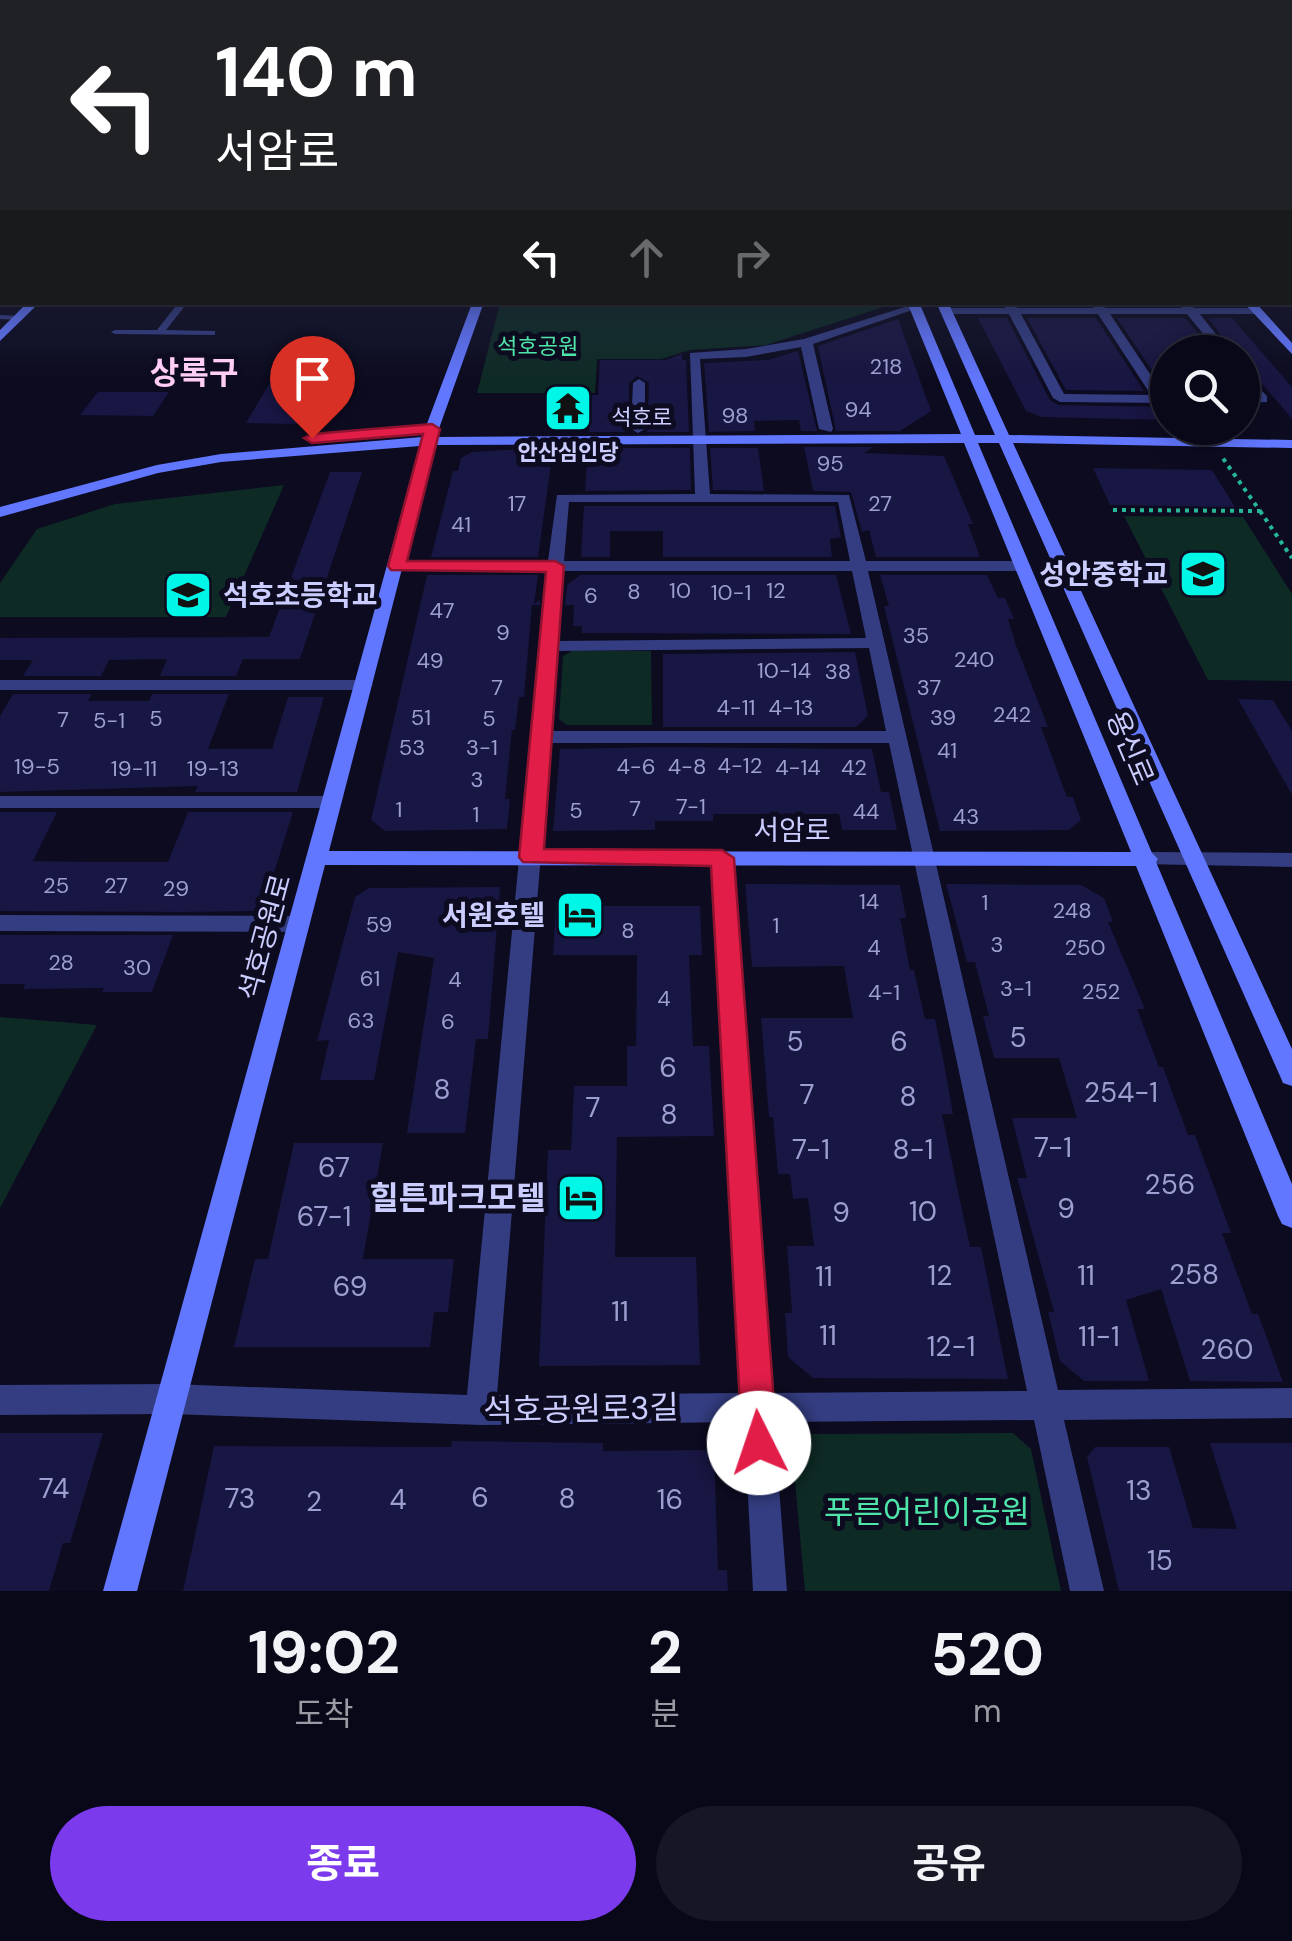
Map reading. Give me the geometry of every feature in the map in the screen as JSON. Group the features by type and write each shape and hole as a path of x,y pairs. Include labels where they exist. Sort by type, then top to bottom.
{"main road":[{"path":"0,337 32,305"},
{"name":"석호공원로","path":"120,1591 430,435 476,305"},
{"name":"용신로","path":"914,305 1292,1216"},
{"name":"용신로","path":"943,306 1292,1076"},
{"path":"1252,307 1292,350"},
{"name":"석호로","path":"0,500 149,460 214,448 430,435 638,429 699,434 826,429 1292,444"},
{"name":"석호로","path":"1000,434 1292,431"},
{"name":"석호로","path":"0,512 157,469 221,458 430,435 968,433"},
{"name":"서암로","path":"317,858 1147,859"}],"street":[{"path":"826,429 806,342 911,305"},
{"path":"943,306 1252,307"},
{"path":"1010,307 1060,398 1150,399"},
{"path":"1099,307 1150,379"},
{"path":"1187,307 1210,335"},
{"name":"석호로","path":"699,434 694,356 806,342"},
{"path":"638,429 639,382"},
{"path":"699,434 703,498"},
{"path":"482,1410 562,498 844,498 1087,1591"},
{"path":"397,566 1023,566"},
{"path":"549,646 877,643"},
{"path":"0,686 364,686"},
{"path":"540,737 897,737"},
{"path":"0,802 332,802"},
{"path":"722,858 770,1591"},
{"path":"1147,859 1292,860"},
{"path":"0,923 300,924"},
{"name":"석호공원로3길","path":"0,1400 171,1399 482,1410 1292,1403"}],"lane":[{"path":"160,332 182,305"},
{"path":"0,317 20,318"},
{"path":"115,332 212,333"}],"path":[{"path":"1221,455 1292,558"},
{"path":"1113,510 1260,511"}],"green space":[{"name":"석호공원","path":"499,305 890,305 766,345 690,350 661,359 597,359 595,393 477,393"},
{"path":"284,485 226,617 0,617 0,583 37,529 115,504"},
{"path":"1124,516 1243,517 1292,594 1292,681 1208,680"},
{"path":"572,651 651,651 652,725 567,725 559,719 563,656"},
{"path":"0,1017 97,1025 0,1208"},
{"name":"푸른어린이공원","path":"1013,1433 1031,1449 1061,1591 805,1591 792,1449 807,1434"}],"building":[{"path":"978,318 1007,318 1050,400 1058,405 1150,407 1150,420 1042,417 1026,411"},
{"path":"1027,318 1096,318 1144,391 1066,390"},
{"path":"1117,318 1185,318 1200,335 1150,335 1150,367"},
{"path":"1208,318 1232,318 1247,335 1221,335"},
{"path":"898,319 931,411 900,431 836,431 818,346"},
{"path":"291,347 337,347 297,424 246,423"},
{"path":"1260,350 1292,387 1292,419 1260,381"},
{"path":"798,351 817,431 801,431 799,420 754,421 755,431 709,432 704,363 768,360"},
{"path":"682,354 682,360 686,360 689,432 647,432 649,383 637,376 629,383 629,432 589,432 592,395 598,395 600,360 666,360"},
{"path":"98,392 169,392 153,416 80,415"},
{"path":"804,447 873,447 864,453 944,456 973,524 968,524 980,557 876,557 869,530 862,532 851,492 813,491"},
{"path":"588,448 690,448 691,490 585,491"},
{"path":"710,448 758,448 764,491 713,490"},
{"path":"553,450 538,557 431,557 453,471 458,471 461,458 472,452"},
{"path":"1093,468 1212,470 1235,507 1110,505"},
{"path":"330,472 362,472 300,659 243,659 236,676 160,676 167,659 109,660 101,676 23,676 33,660 0,660 0,638 269,637"},
{"path":"584,506 835,506 841,537 830,539 832,557 663,557 663,531 610,531 610,557 581,557"},
{"path":"427,575 538,575 534,604 540,600 540,605 532,605 524,697 519,697 512,730 505,799 510,799 507,829 385,831 371,820"},
{"path":"580,575 836,575 851,634 582,633 582,626 573,626 574,605 565,605 567,585"},
{"path":"880,575 987,575 998,598 1005,598 1014,619 1008,619 1016,645 1048,727 1041,727 1067,797 1073,797 1081,820 1069,830 940,831 884,606 889,606"},
{"path":"855,652 868,716 856,727 663,727 663,654"},
{"path":"13,694 92,694 88,701 149,701 152,694 229,694 208,749 272,749 288,697 324,697 297,792 195,792 198,786 0,792 0,716"},
{"path":"1238,699 1273,700 1292,731 1292,795"},
{"path":"560,749 872,749 881,792 889,792 897,830 842,830 839,814 713,814 713,821 655,821 655,830 553,831"},
{"path":"0,812 57,812 33,861 168,862 188,812 293,812 262,911 181,912 0,911"},
{"path":"745,884 900,885 906,918 900,918 910,970 914,970 925,1019 935,1019 944,1063 953,1114 942,1114 970,1247 981,1247 1008,1379 813,1378 788,1357 785,1313 792,1313 787,1246 814,1246 808,1198 793,1199 790,1174 778,1174 761,1018 853,1018 844,966 752,967"},
{"path":"946,884 1081,885 1104,898 1113,922 1108,922 1145,1009 1137,1009 1188,1135 1195,1135 1231,1233 1222,1233 1283,1382 1190,1381 1161,1289 1126,1300 1149,1381 1084,1381 1060,1361 1048,1312 1054,1312 1017,1178 1027,1178 1012,1118 1077,1118 1059,1058 994,1058 983,1016 989,1016 975,962 967,962"},
{"path":"500,887 488,1039 476,1039 465,1133 407,1133 434,958 398,952 374,1080 320,1080 329,1040 317,1041 355,897 369,888"},
{"path":"556,906 700,906 702,955 689,955 693,1046 709,1046 714,1136 617,1137 615,1257 696,1257 700,1365 539,1366 548,1150 571,1150 574,1086 627,1086 627,1046 636,1046 637,955 553,955"},
{"path":"0,935 173,935 152,992 102,992 104,988 23,989 25,984 0,984"},
{"path":"294,1143 383,1143 363,1259 454,1259 448,1312 434,1312 430,1347 234,1347 255,1259 268,1259"},
{"path":"0,1433 103,1433 70,1543 63,1543 49,1591 0,1591"},
{"path":"452,1441 603,1443 603,1451 714,1450 718,1570 727,1570 728,1591 183,1591 214,1446 451,1447"},
{"path":"1210,1443 1292,1443 1292,1591 1119,1591 1087,1457 1095,1447 1169,1447 1193,1528 1237,1529"}],"place":[{"name":"안산심인당","path":"568,408"},
{"name":"성안중학교","path":"1203,574"},
{"name":"석호초등학교","path":"188,595"},
{"name":"서원호텔","path":"580,915"},
{"name":"힐튼파크모텔","path":"581,1198"}],"district":[{"name":"상록구","path":"194,373"}],"route":[{"path":"312,438 432,429 397,566 555,566 531,857 722,858 759,1443"}]}
